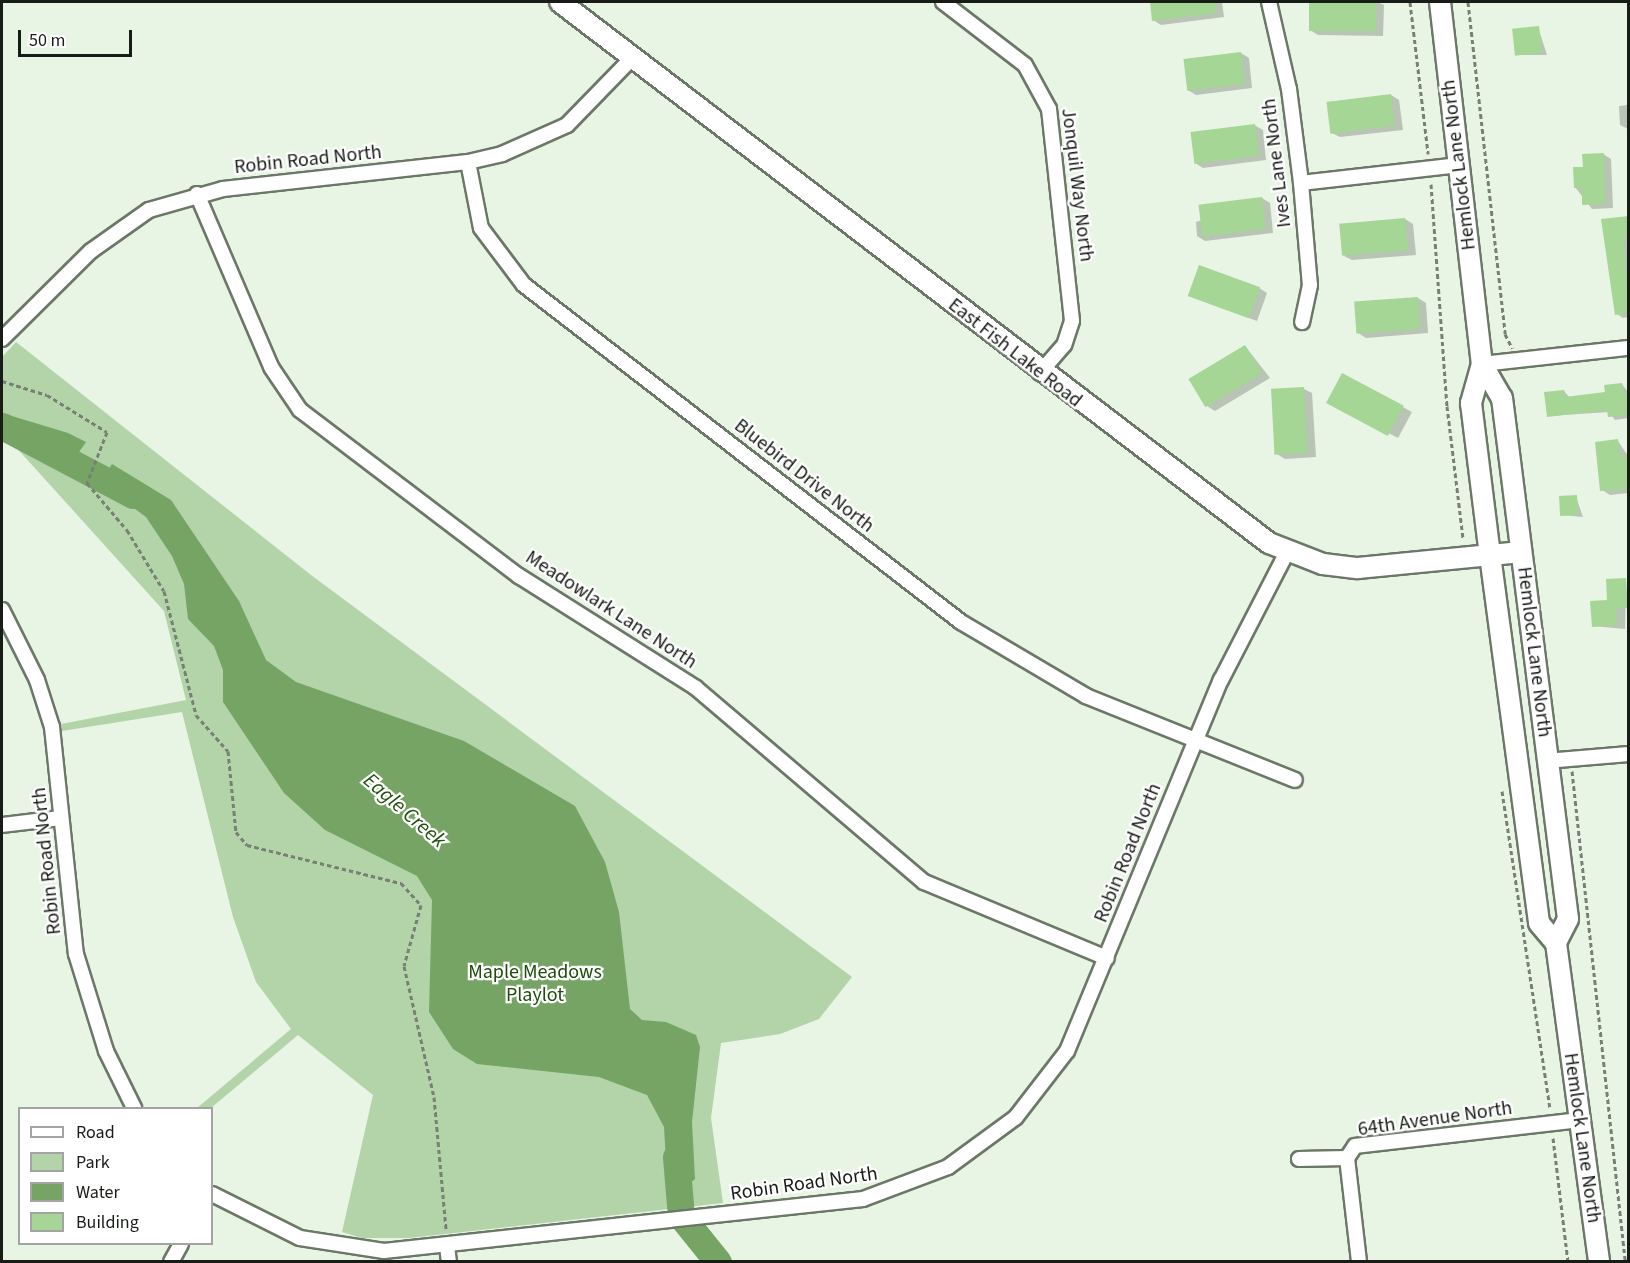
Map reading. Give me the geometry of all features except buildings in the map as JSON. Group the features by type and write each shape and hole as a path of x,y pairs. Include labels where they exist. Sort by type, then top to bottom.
{"main road":[{"name":"East Fish Lake Road","path":"560,2 634,56 1040,373 1224,512 1287,552 1366,568 1521,552"},
{"name":"Hemlock Lane North","path":"1440,2 1482,364 1471,403 1490,555 1539,922 1556,943 1599,1262"},
{"name":"Hemlock Lane North","path":"1482,364 1502,399 1568,919 1556,943"}],"street":[{"name":"Jonquil Way North","path":"943,2 1025,65 1049,109 1072,321 1064,345 1040,373"},
{"name":"Ives Lane North","path":"1269,2 1289,89 1301,183 1310,285 1302,322"},
{"name":"Robin Road North","path":"2,339 120,228 149,210 197,194 468,162 534,143 567,125 634,56"},
{"name":"Bluebird Drive North","path":"468,162 481,228 524,285 993,645 1086,696 1295,780"},
{"path":"1301,183 1459,165"},
{"name":"Meadowlark Lane North","path":"197,194 271,367 300,410 519,576 696,688 924,882 1107,958"},
{"path":"1482,364 1629,348"},
{"name":"Robin Road North","path":"213,1195 300,1238 384,1251 447,1246 863,1199 911,1184 984,1143 1043,1087 1067,1051 1195,740 1243,630 1287,552"},
{"name":"Robin Road North","path":"2,610 45,703 60,818 67,899 82,981 106,1051 134,1107"},
{"path":"1547,761 1629,754"},
{"path":"2,825 60,818"},
{"name":"64th Avenue North","path":"1299,1159 1347,1158 1354,1146 1580,1120"},
{"path":"1347,1158 1359,1262"},
{"path":"171,1262 180,1245"},
{"path":"447,1246 448,1262"}],"path":[{"path":"1410,2 1428,154"},
{"path":"1431,184 1447,406 1463,539"},
{"path":"2,381 47,394 107,432 87,483 90,492 128,530 164,591 196,715 228,751 236,832 247,845 401,883 421,905 404,966 429,1065 447,1246"},
{"path":"1553,1138 1568,1262"}],"green space":[{"name":"Maple Meadows Playlot","path":"16,342 311,575 852,977 819,1019 780,1034 721,1043 711,1118 723,1203 409,1238 362,1238 342,1232 373,1095 298,1035 212,1107 198,1107 291,1029 256,982 233,917 182,712 62,731 61,724 186,700 164,611 14,445 2,441 2,357"}],"water":[{"path":"2,413 68,433 86,442 68,468 30,453 2,430"},
{"path":"112,464 171,500 239,601 266,660 296,682 464,741 575,806 605,862 619,912 630,1009 642,1020 666,1022 696,1035 700,1047 692,1122 695,1179 679,1192 667,1178 664,1127 647,1095 599,1077 477,1064 453,1049 429,1012 432,900 417,876 325,830 284,793 223,702 223,670 214,646 188,619 184,584 172,556 146,517 100,483"}],"waterway":[{"name":"Eagle Creek","path":"2,426 133,495"},
{"name":"Eagle Creek","path":"676,1157 681,1216 718,1262"}]}
